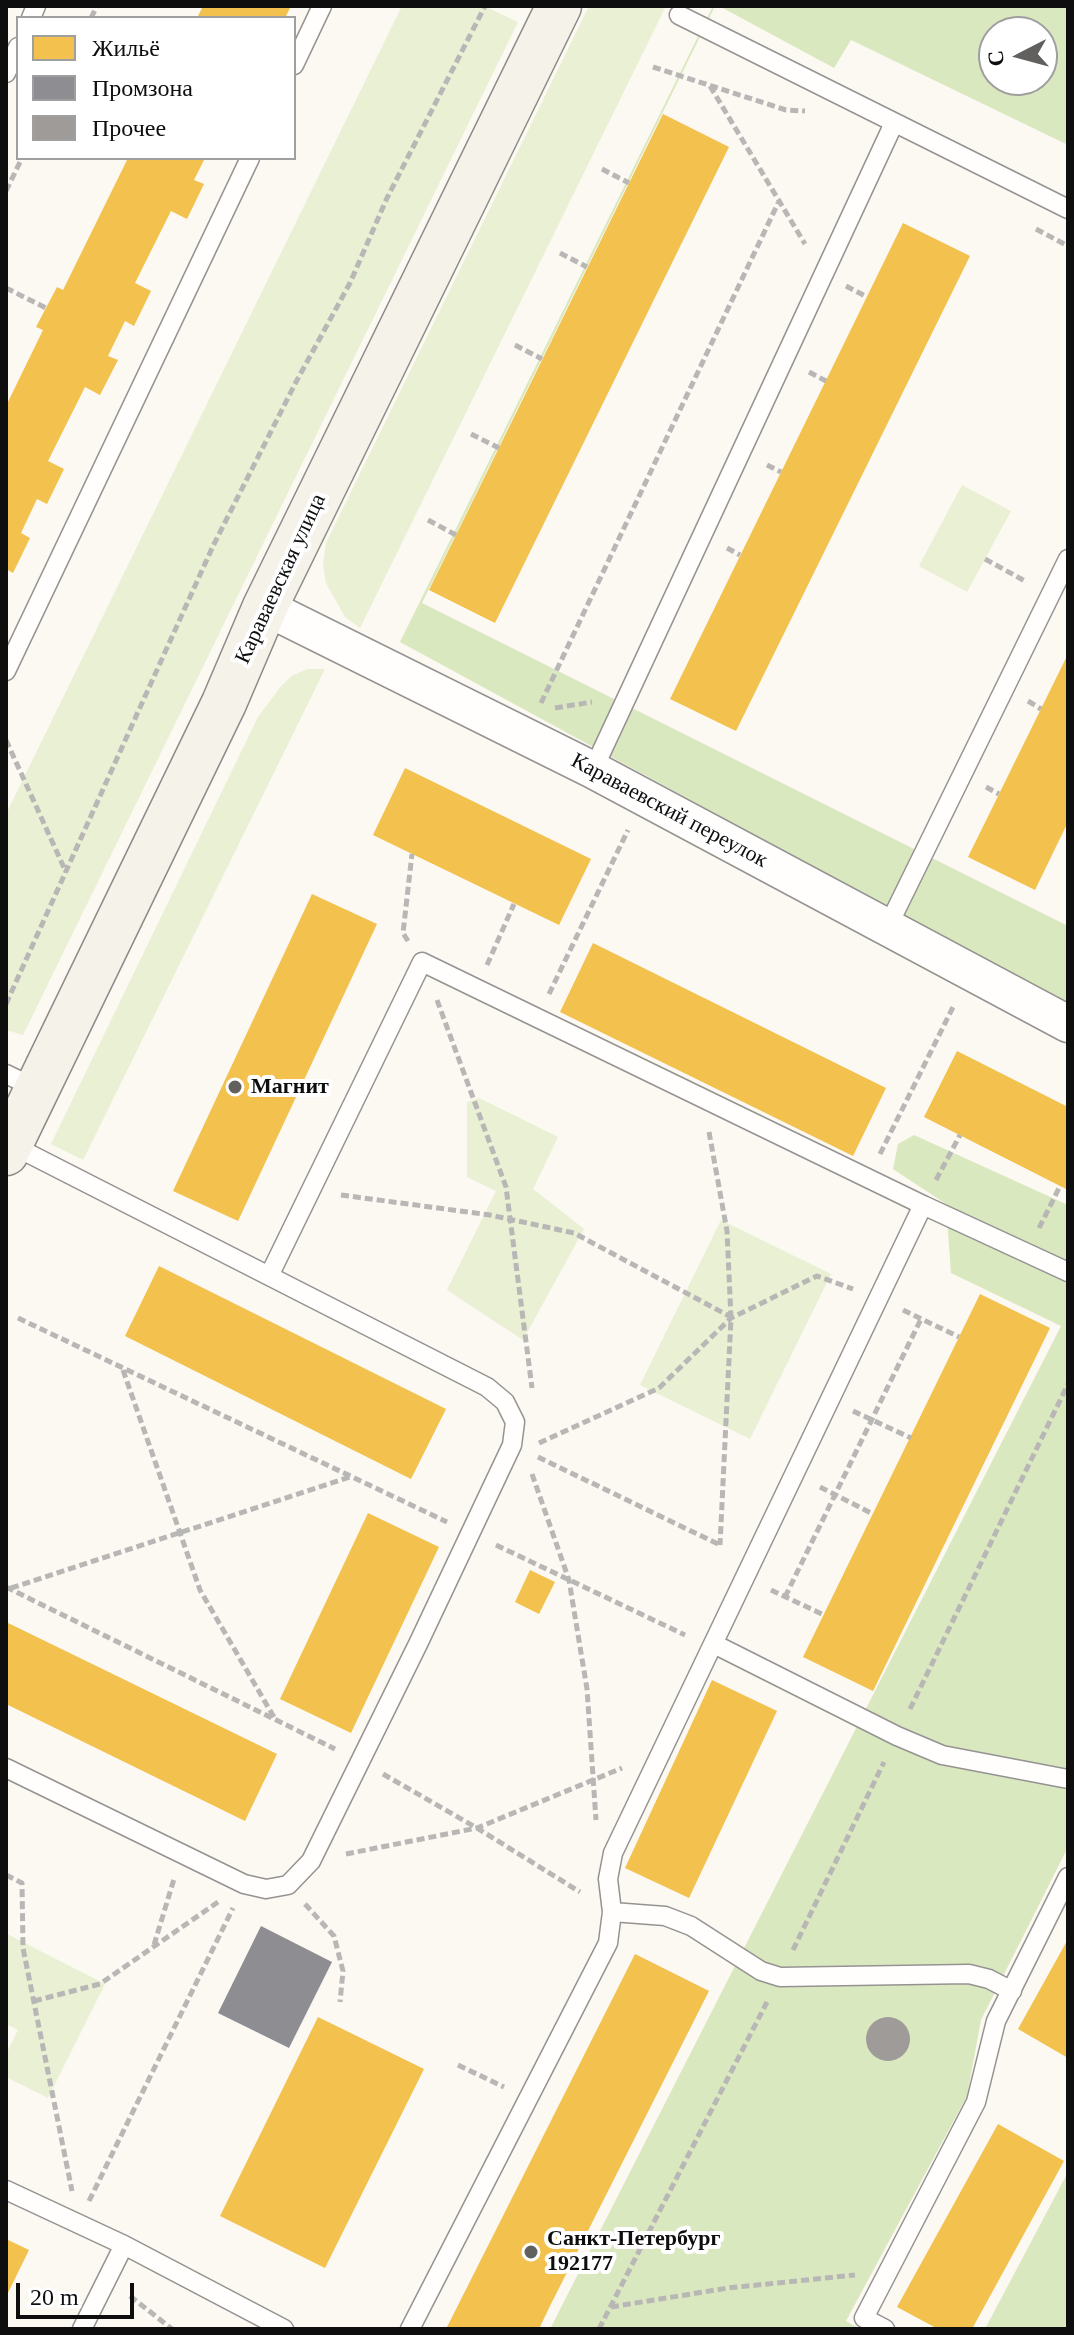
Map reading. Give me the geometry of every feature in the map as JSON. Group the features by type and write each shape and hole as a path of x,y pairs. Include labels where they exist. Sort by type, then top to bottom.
{"street":[{"name":"Караваевская улица","path":"8,1148 22,1082 224,703 265,607 559,6"},
{"name":"Караваевский переулок","path":"265,607 593,770 1068,1024"}],"lane":[{"path":"296,61 322,6"},
{"path":"679,15 1068,209"},
{"path":"6,73 16,51"},
{"path":"593,770 894,123"},
{"path":"6,671 249,160"},
{"path":"887,928 1068,559"},
{"path":"270,1274 422,962 1068,1272"},
{"path":"6,1768 244,1884 266,1889 288,1885 311,1861 471,1533 518,1448 515,1422 505,1402 487,1387 270,1274 8,1148"},
{"path":"410,2329 608,1943 612,1912 608,1879 613,1853 923,1205"},
{"path":"714,1644 897,1736 942,1755 1068,1779"},
{"path":"885,2329 864,2318 976,2102 996,2021 1068,1877"},
{"path":"612,1912 665,1916 691,1926 761,1971 780,1977 969,1974 989,1979 1012,1991"},
{"path":"6,2190 124,2245 284,2329"},
{"path":"82,2329 124,2245"}],"path":[{"path":"6,1004 213,546 350,283 387,198 485,6"},
{"path":"653,67 786,110 819,111 849,101"},
{"path":"710,86 823,275"},
{"path":"6,191 21,160"},
{"path":"602,169 629,183"},
{"path":"627,697 538,710 779,201"},
{"path":"560,253 587,267"},
{"path":"6,288 46,308"},
{"path":"515,345 542,359"},
{"path":"471,434 499,448"},
{"path":"428,520 456,535"},
{"path":"985,559 1051,594"},
{"path":"6,740 67,873"},
{"path":"537,1018 644,797"},
{"path":"412,854 403,933 422,962 506,1187 534,1400"},
{"path":"476,988 514,904"},
{"path":"868,1178 971,972"},
{"path":"702,1098 727,1231 731,1318 720,1545"},
{"path":"923,1205 960,1135"},
{"path":"1027,1253 1060,1186"},
{"path":"310,1191 510,1219 574,1233 731,1318"},
{"path":"536,1430 536,1445 659,1388 731,1318 817,1276 879,1297 959,1337"},
{"path":"18,1318 702,1643 714,1644"},
{"path":"785,1597 921,1319"},
{"path":"122,1369 200,1590 276,1720"},
{"path":"599,2329 780,1977 1068,1384"},
{"path":"830,1400 911,1438"},
{"path":"518,1448 720,1545 785,1597 824,1615"},
{"path":"518,1448 569,1580 587,1689 598,1856 608,1879"},
{"path":"795,1475 873,1514"},
{"path":"8,1588 350,1477"},
{"path":"8,1588 360,1761 477,1828 612,1912"},
{"path":"311,1861 477,1828 593,1778 660,1754"},
{"path":"153,1946 182,1854"},
{"path":"6,1875 22,1883 23,1948 78,2223"},
{"path":"34,2001 100,1984 244,1884"},
{"path":"78,2223 244,1884"},
{"path":"288,1885 334,1936 343,1971 340,2002"},
{"path":"458,2065 529,2099"},
{"path":"610,2307 728,2288 847,2275 887,2275"},
{"path":"107,2278 172,2329"}],"green space":[{"path":"402,6 484,6 518,22 23,1035 6,1030 6,814"},
{"path":"589,6 666,6 360,628 345,617 326,583 323,565 326,543"},
{"path":"713,6 422,603 1068,926 1068,1005 400,642"},
{"path":"719,6 1068,6 1068,145 851,40 834,68"},
{"path":"962,485 1011,511 967,592 919,566"},
{"path":"308,669 325,669 83,1160 51,1144 258,717 282,685 293,675"},
{"path":"479,1098 558,1137 533,1189 584,1229 523,1340 447,1290 496,1191 467,1177 467,1102"},
{"path":"914,1135 1068,1205 1068,1847 981,2020 967,2096 846,2321 860,2329 550,2329 1061,1326 951,1273 946,1204 893,1169 898,1144"},
{"path":"721,1220 831,1274 750,1439 640,1385"},
{"path":"7,1934 105,1984 48,2098 6,2077 6,2054 18,2030 6,2024"},
{"path":"1068,2172 1068,2329 985,2329"}],"building: Жильё":[{"path":"203,6 290,8 286,16 198,16"},
{"path":"663,114 729,147 495,623 429,590"},
{"path":"127,160 204,160 194,180 204,184 187,219 171,211 135,283 151,291 134,326 125,321 108,356 118,360 100,395 85,387 48,461 64,469 47,504 37,499 21,533 30,538 13,573 6,569 6,406 43,330 36,327 57,287 63,290"},
{"path":"903,223 970,256 736,731 670,699"},
{"path":"1068,654 1068,822 1035,890 968,857"},
{"path":"405,768 591,859 559,925 373,835"},
{"path":"312,894 377,924 238,1221 173,1191"},
{"path":"593,943 886,1088 853,1156 560,1012"},
{"path":"957,1051 1068,1107 1068,1190 924,1117"},
{"path":"159,1266 446,1409 411,1479 125,1336"},
{"path":"980,1294 1050,1328 873,1691 803,1657"},
{"path":"368,1513 439,1547 351,1733 280,1699"},
{"path":"530,1570 555,1582 539,1614 515,1602"},
{"path":"6,1622 277,1754 245,1821 6,1704"},
{"path":"712,1680 777,1711 689,1898 625,1868"},
{"path":"1068,1939 1068,2058 1018,2029"},
{"path":"635,1954 709,1991 539,2329 446,2329"},
{"path":"318,2017 424,2069 325,2268 220,2216"},
{"path":"998,2124 1064,2161 972,2329 938,2329 897,2307"},
{"path":"6,2239 29,2250 6,2297"}],"building: Промзона":[{"path":"261,1926 332,1962 289,2048 218,2013"}],"building: Прочее":[{"path":"888,2017 904,2023 910,2039 904,2055 888,2061 872,2055 866,2039 872,2023"}],"place":[{"name":"Магнит","path":"235,1087"},
{"name":"Санкт-Петербург 192177","path":"531,2252"}]}
